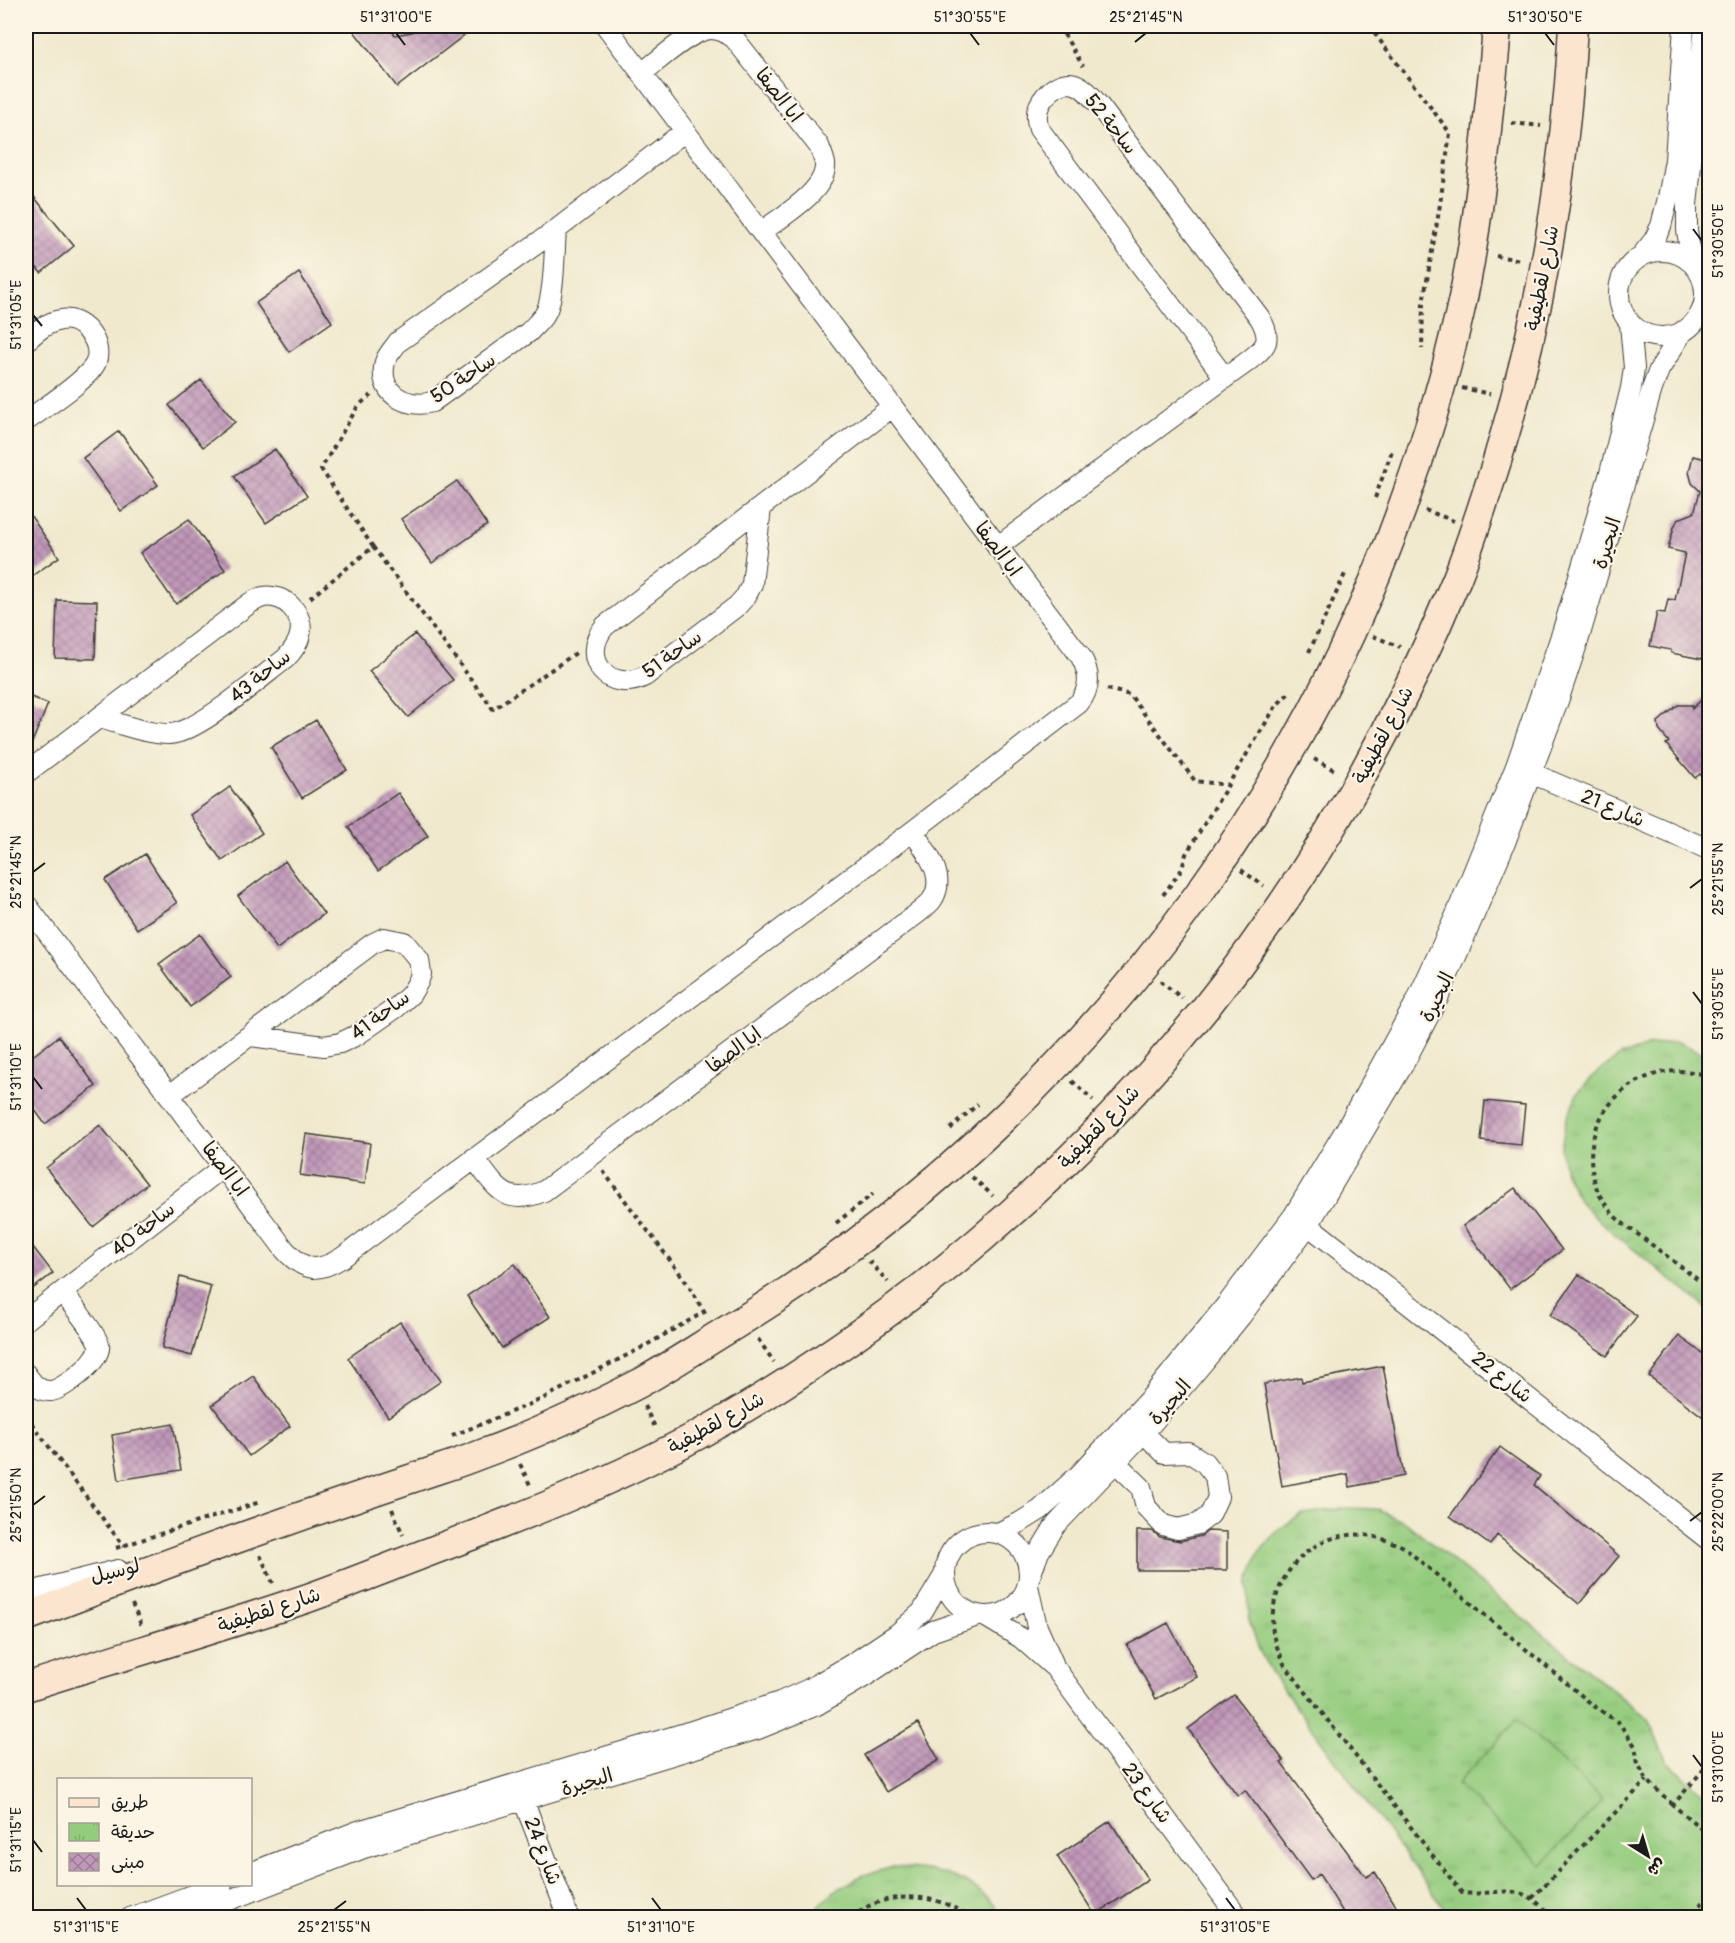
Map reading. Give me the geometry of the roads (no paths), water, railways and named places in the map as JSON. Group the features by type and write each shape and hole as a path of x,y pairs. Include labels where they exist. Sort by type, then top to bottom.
{"street":[{"name":"ابا الصفا","path":"26,904 296,1262 317,1269 344,1257 913,831 1079,703 1086,695 1089,684 1086,665 606,26"},
{"name":"شارع لقطيفية","path":"26,1687 283,1606 541,1509 669,1450 789,1382 904,1301 974,1246 1011,1213 1080,1149 1111,1116 1202,1014 1272,920 1333,827 1382,739 1459,573 1515,400 1535,321 1546,265 1565,129 1573,26"},
{"path":"1684,26 1685,141 1688,242 1701,274 1704,304 1696,324 1675,335 1655,337 1637,330 1630,324 1620,307 1618,287 1627,268 1642,255 1654,240 1661,226 1675,160 1685,141 1705,26"},
{"name":"ابا الصفا","path":"642,73 695,33 710,28 723,31 734,38 819,146 825,164 822,181 809,196 761,232"},
{"path":"26,1617 250,1533 479,1456 633,1386 743,1320 855,1245 956,1162 1057,1066 1166,940 1224,857 1292,747 1352,628 1404,502 1441,383 1459,314 1480,194 1488,120 1491,33"},
{"name":"ساحة 52","path":"997,547 1224,378 1261,350 1266,341 1266,329 1260,318 1088,93 1071,83 1061,85 1041,101 1036,119 1039,129 1224,378"},
{"path":"556,230 686,131"},
{"name":"ساحة 50","path":"556,230 551,291 542,319 529,332 432,402 421,405 400,400 386,383 384,372 386,359 398,342 556,230"},
{"path":"1642,255 1668,251 1685,257 1701,274"},
{"path":"26,341 48,324 62,319 84,326 93,337 97,349 96,361 85,376 26,421"},
{"name":"البحيرة","path":"1029,1581 1039,1552 1054,1526 1115,1462 1142,1425 1241,1316 1301,1219 1372,1120 1425,1004 1472,922 1524,770 1579,638 1610,473 1631,388 1634,368 1630,324"},
{"name":"البحيرة","path":"1594,556 1659,370 1696,324"},
{"path":"761,508 891,407"},
{"name":"ساحة 51","path":"761,508 752,584 746,596 737,606 645,676 628,682 617,681 607,675 595,662 594,654 595,640 604,626 761,508"},
{"name":"ساحة 43","path":"263,597 273,598 284,600 295,610 300,621 300,635 295,649 198,725 182,733 169,734 147,731 100,718 250,603 263,597"},
{"path":"26,773 100,718"},
{"name":"شارع 21","path":"1524,770 1710,850"},
{"name":"ابا الصفا","path":"474,1158 496,1187 513,1197 528,1198 544,1191 918,913 933,899 938,885 936,869 913,831"},
{"name":"ساحة 41","path":"170,1095 372,944 384,938 404,942 419,960 421,974 411,994 357,1035 340,1043 324,1046 251,1036"},
{"name":"ساحة 40","path":"26,1320 224,1167"},
{"name":"شارع 22","path":"1301,1219 1710,1541"},
{"path":"26,1374 33,1385 50,1391 59,1388 89,1366 96,1357 99,1350 96,1340 62,1292"},
{"path":"1115,1462 1141,1487 1146,1507 1163,1525 1178,1529 1198,1524 1210,1515 1218,1497 1215,1476 1204,1462 1188,1452 1164,1453 1142,1425"},
{"name":"البحيرة","path":"998,1533 1031,1516 1142,1425"},
{"path":"979,1533 998,1533 1022,1549 1026,1557 1029,1581 1025,1594 1012,1608 1004,1613 981,1616 960,1607 953,1600 948,1592 945,1574 949,1556 961,1541 979,1533"},
{"name":"لوسيل","path":"26,1593 205,1549"},
{"name":"البحيرة","path":"252,1872 358,1831 729,1739 794,1705 809,1689 897,1634 922,1612 945,1574"},
{"name":"شارع 23","path":"1029,1581 1037,1627 1055,1668"},
{"name":"البحيرة","path":"794,1705 817,1705 933,1631 981,1616"},
{"name":"شارع 23","path":"981,1616 1021,1638 1055,1668 1239,1917"},
{"name":"البحيرة","path":"183,1917 364,1848 521,1792"},
{"name":"شارع 24","path":"521,1792 569,1917"},
{"path":"130,1917 216,1886"}]}
